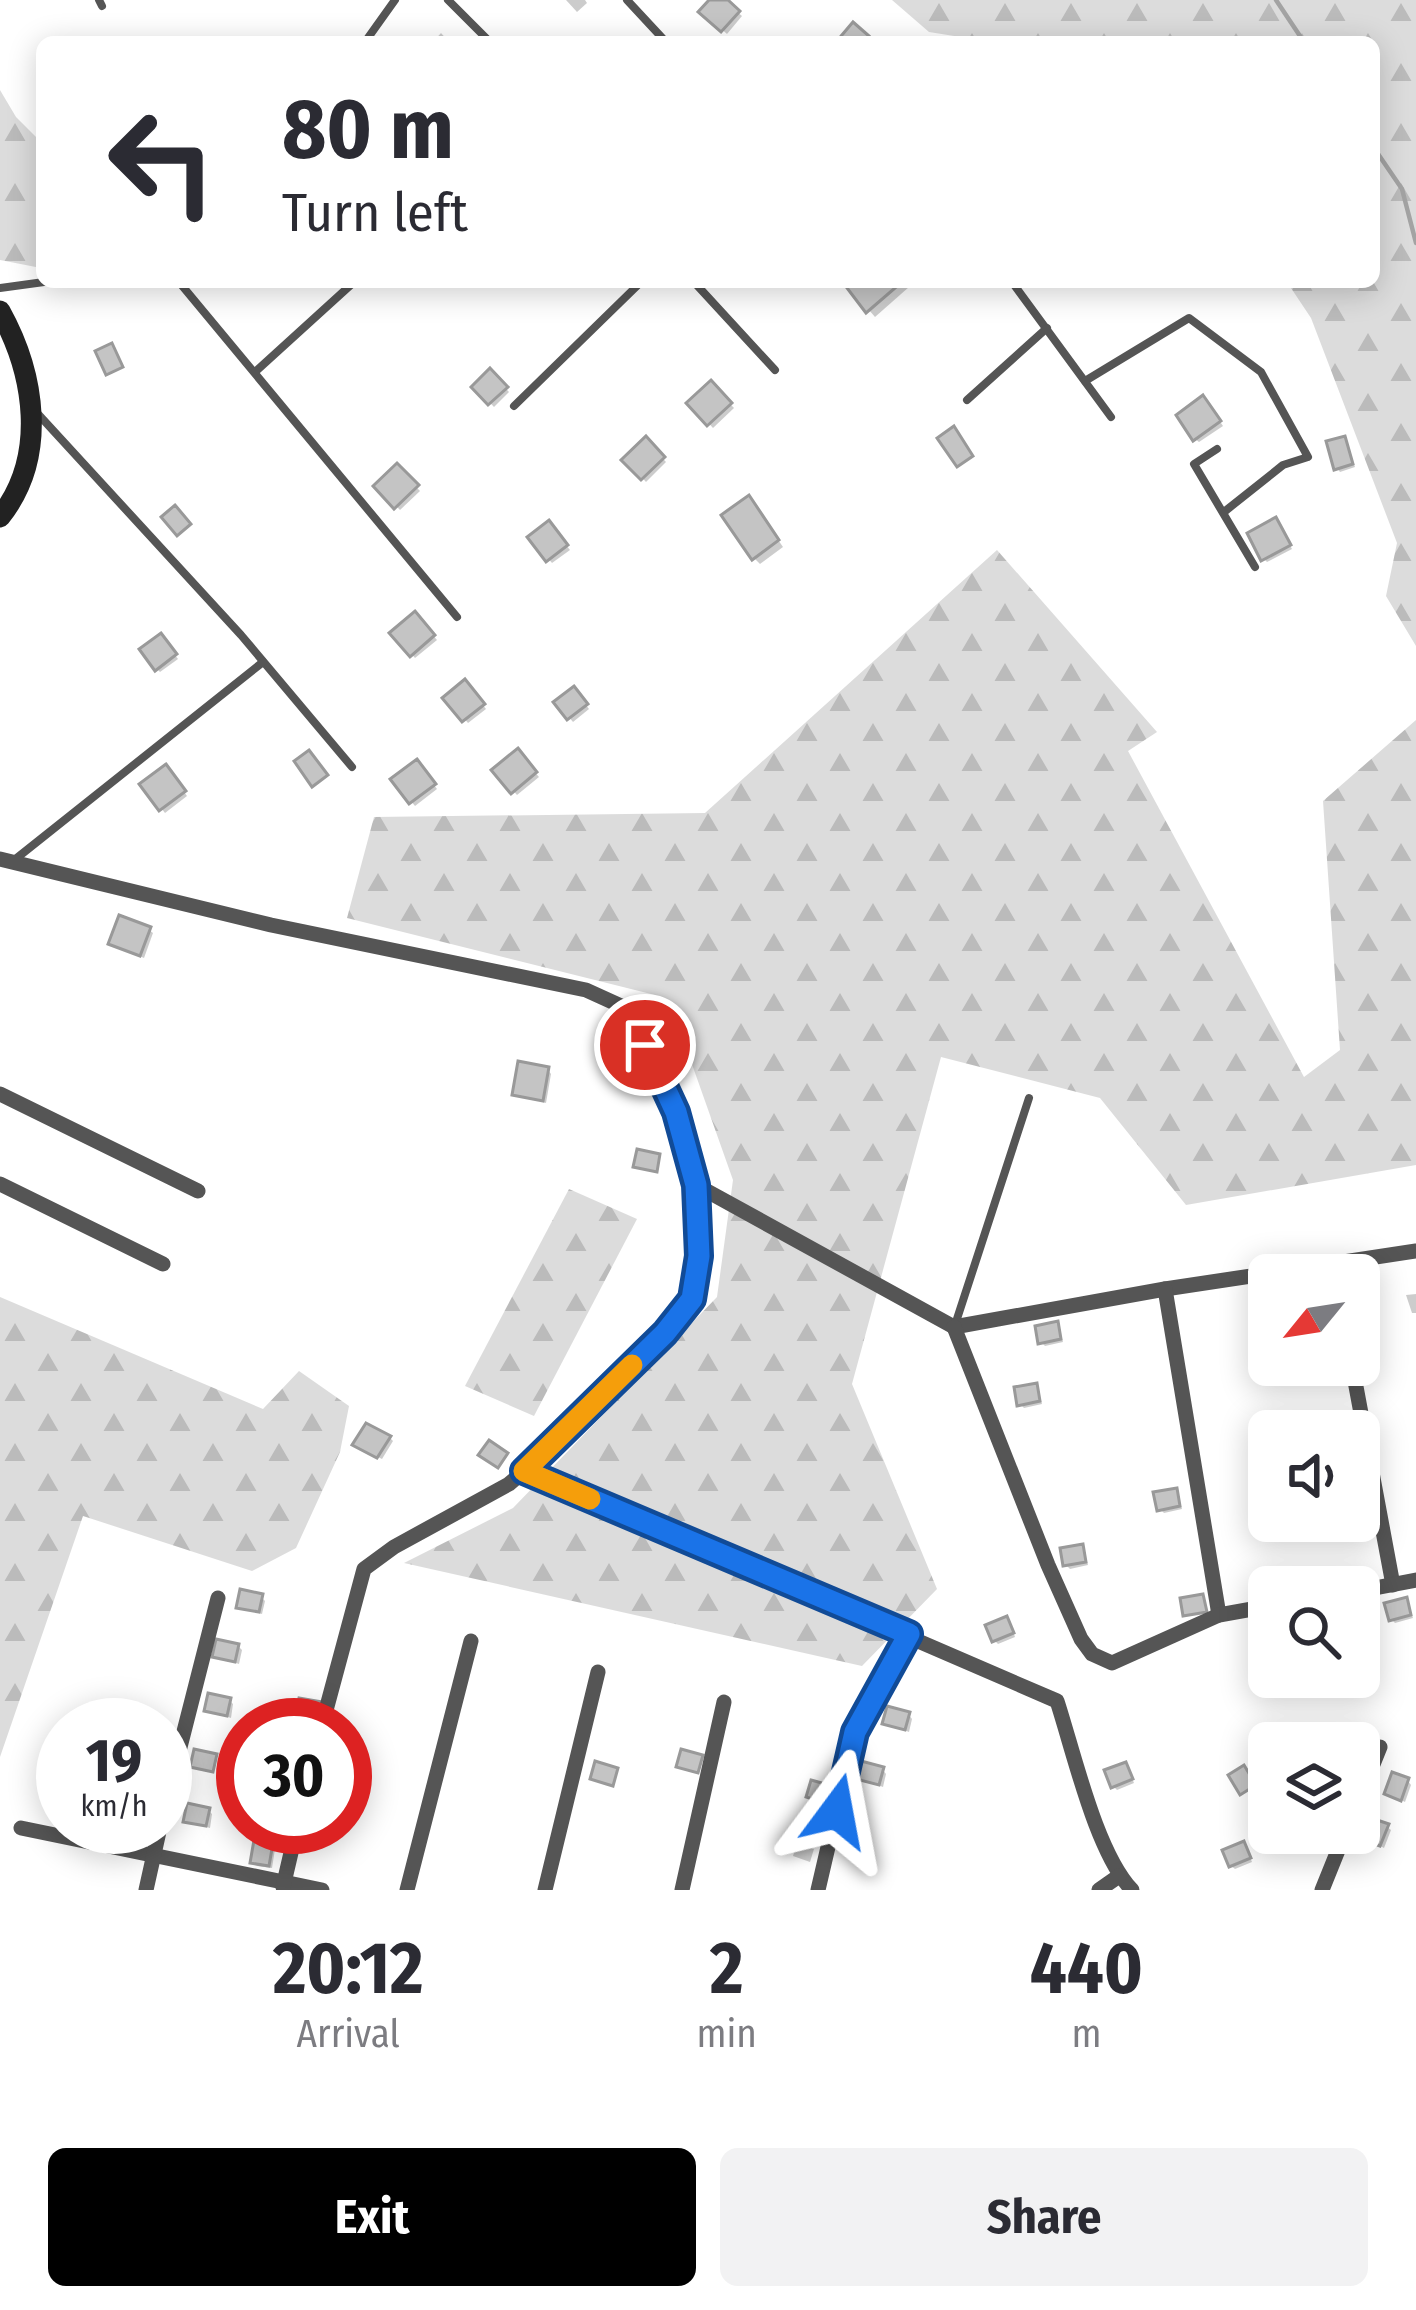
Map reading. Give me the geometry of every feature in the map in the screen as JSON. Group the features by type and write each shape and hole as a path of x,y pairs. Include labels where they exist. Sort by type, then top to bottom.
{"main road":[{"path":"0,311 16,338 32,408 20,493 0,518"}],"street":[{"path":"6,861 271,925 586,989 630,1010 676,1112 696,1185 699,1256 692,1299 665,1333 509,1484 394,1547 364,1569 329,1698"},
{"path":"0,1094 199,1191"},
{"path":"0,1184 164,1264"},
{"path":"696,1185 954,1327 1165,1289 1248,1280"},
{"path":"1380,1259 1416,1251"},
{"path":"1165,1289 1219,1615"},
{"path":"954,1327 1048,1565 1092,1654 1112,1663 1219,1615 1248,1610"},
{"path":"1356,1386 1393,1585"},
{"path":"524,1471 1057,1701 1119,1876 1132,1890"},
{"path":"1380,1587 1416,1580"},
{"path":"192,1700 218,1598"},
{"path":"818,1890 855,1732 909,1634"},
{"path":"407,1890 471,1641"},
{"path":"545,1890 598,1672"},
{"path":"682,1890 724,1702"},
{"path":"21,1828 322,1890"},
{"path":"283,1885 290,1854"},
{"path":"1322,1890 1337,1854"},
{"path":"146,1890 152,1856"},
{"path":"1099,1890 1119,1876"}],"lane":[{"path":"368,36 395,0"},
{"path":"448,0 485,36"},
{"path":"628,0 661,36"},
{"path":"0,288 36,283"},
{"path":"184,288 457,617"},
{"path":"255,372 347,288"},
{"path":"514,406 635,288"},
{"path":"700,288 776,370"},
{"path":"1017,288 1111,417"},
{"path":"1085,381 1189,317 1261,372 1308,457 1283,465 1224,512"},
{"path":"967,400 1047,328"},
{"path":"32,408 352,767"},
{"path":"1217,449 1194,464 1255,567"},
{"path":"6,861 263,662"},
{"path":"954,1327 1029,1098"}],"green space":[{"path":"892,0 1416,0 1416,646 1386,596 1397,543 1311,318 1291,288 1380,288 1380,36 954,36 929,32"},
{"path":"0,90 16,117 36,137 36,267 0,260"},
{"path":"997,550 1157,732 1128,751 1304,1077 1340,1050 1323,801 1416,720 1416,1165 1186,1205 1100,1098 941,1057 852,1384 937,1589 862,1666 404,1563 513,1508 717,1297 733,1180 677,1022 655,995 347,918 374,817 705,813"},
{"path":"569,1189 637,1219 534,1416 465,1386"},
{"path":"0,1297 263,1409 299,1371 349,1406 340,1452 296,1548 252,1571 83,1516 0,1757"}],"building":[{"path":"709,0 728,0 740,11 721,32 698,12"},
{"path":"853,22 869,36 841,36"},
{"path":"847,288 895,288 866,313"},
{"path":"112,343 123,367 106,375 95,351"},
{"path":"490,368 508,387 488,405 471,387"},
{"path":"711,380 732,403 707,426 686,403"},
{"path":"1203,395 1221,421 1193,441 1176,415"},
{"path":"954,426 973,456 957,467 937,438"},
{"path":"646,436 665,457 641,480 621,460"},
{"path":"1345,436 1353,464 1334,470 1326,441"},
{"path":"397,463 419,485 394,509 373,486"},
{"path":"749,495 779,540 752,560 721,515"},
{"path":"175,505 191,524 177,536 161,517"},
{"path":"1276,517 1291,545 1261,561 1247,533"},
{"path":"549,520 568,545 546,562 527,537"},
{"path":"415,611 435,635 410,657 389,633"},
{"path":"161,633 177,654 155,671 139,649"},
{"path":"465,679 485,704 462,722 442,698"},
{"path":"574,686 588,704 567,720 553,702"},
{"path":"518,748 537,772 511,794 491,770"},
{"path":"309,750 328,775 312,787 294,761"},
{"path":"417,759 436,784 409,804 390,779"},
{"path":"166,764 186,791 159,811 139,784"},
{"path":"119,915 151,927 140,956 108,944"},
{"path":"518,1061 549,1067 543,1101 512,1095"},
{"path":"637,1149 660,1154 657,1172 633,1167"},
{"path":"1058,1321 1061,1339 1038,1344 1035,1326"},
{"path":"1037,1383 1040,1401 1017,1406 1014,1387"},
{"path":"366,1423 391,1436 377,1458 352,1445"},
{"path":"489,1440 508,1453 498,1468 478,1455"},
{"path":"1177,1488 1180,1506 1157,1511 1153,1492"},
{"path":"1083,1544 1086,1562 1063,1566 1060,1548"},
{"path":"240,1589 263,1594 259,1612 236,1608"},
{"path":"1203,1594 1207,1612 1183,1616 1180,1598"},
{"path":"1407,1597 1411,1615 1389,1621 1384,1603"},
{"path":"1007,1616 1014,1633 992,1642 985,1625"},
{"path":"216,1639 239,1644 235,1662 212,1657"},
{"path":"208,1693 231,1698 216,1698 216,1714 204,1711"},
{"path":"887,1706 910,1712 905,1730 882,1724"},
{"path":"194,1749 216,1754 213,1772 192,1767"},
{"path":"681,1749 703,1755 698,1773 676,1767"},
{"path":"595,1761 618,1768 613,1786 590,1779"},
{"path":"861,1761 884,1767 879,1785 856,1779"},
{"path":"1126,1762 1133,1779 1111,1788 1104,1770"},
{"path":"1244,1765 1248,1790 1240,1795 1228,1775"},
{"path":"1392,1772 1409,1778 1401,1801 1384,1794"},
{"path":"811,1780 833,1786 829,1804 806,1797"},
{"path":"192,1804 210,1808 206,1826 192,1824"},
{"path":"1380,1821 1389,1824 1380,1846"},
{"path":"1244,1841 1251,1858 1229,1867 1222,1850"},
{"path":"252,1854 271,1854 269,1866 250,1863"}],"waterway":[{"path":"1276,0 1300,36"},
{"path":"1380,157 1402,189 1416,243"}],"slow traffic":[{"path":"590,1499 524,1471 632,1365"}],"route":[{"path":"645,1045 676,1112 696,1185 699,1256 692,1299 665,1333 524,1471 909,1634 855,1732 837,1811"}]}
